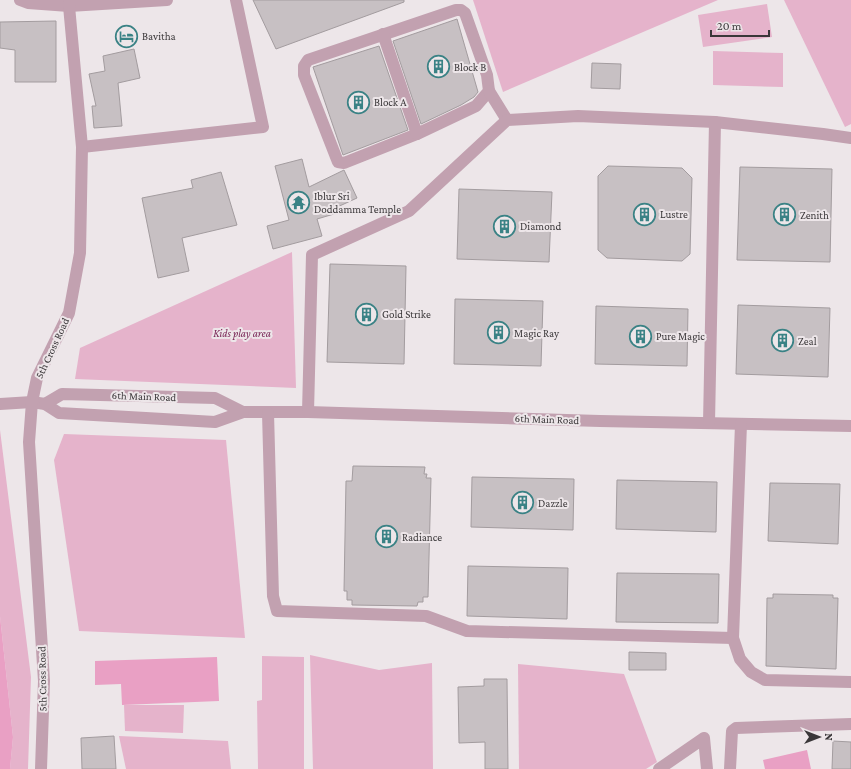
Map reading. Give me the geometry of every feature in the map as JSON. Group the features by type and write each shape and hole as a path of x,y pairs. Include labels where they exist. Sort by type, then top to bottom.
{"street":[{"path":"20,0 28,3 167,0"},
{"path":"82,147 263,127 236,0"},
{"name":"5th Cross Road","path":"41,769 44,681 29,442 32,402 37,378 69,313 80,253 82,147 69,3"},
{"path":"490,91 476,106 417,134 344,163 338,162 304,75 304,66 308,60 456,10 461,10 465,13 487,75 490,91 507,120"},
{"path":"383,34 417,134"},
{"path":"308,412 312,255 409,211 507,120 578,116 715,122 851,138"},
{"path":"709,423 715,122"},
{"name":"6th Main Road","path":"44,404 62,394 215,398 243,412"},
{"name":"6th Main Road","path":"0,404 32,402 44,404 59,413 215,422 243,412 308,412 851,426"},
{"path":"268,413 273,596 277,611 426,616 467,631 734,638"},
{"path":"742,424 734,638 740,659 751,672 765,680 851,682"},
{"path":"730,769 732,731 736,728 851,724"},
{"path":"659,769 704,738 706,769"}],"green space":[{"path":"473,0 718,0 503,92"},
{"path":"784,0 851,0 851,124 845,127"},
{"path":"767,4 772,37 703,47 698,15"},
{"path":"713,51 783,53 783,87 713,85"},
{"name":"Kids play area","path":"292,252 296,388 75,379 80,348"},
{"path":"0,430 31,677 28,769 10,769 13,737 0,616"},
{"path":"64,434 226,440 245,638 79,631 54,460"},
{"path":"310,655 379,670 432,663 433,769 313,769"},
{"path":"262,656 304,657 304,769 258,769 257,701 262,700"},
{"path":"518,664 624,674 657,762 646,769 519,769"},
{"path":"124,705 184,705 183,733 125,731"},
{"path":"119,736 228,741 231,769 126,769"}],"shaded area":[{"path":"0,616 13,737 10,769 0,769"},
{"path":"217,657 219,701 122,705 121,684 95,685 95,661"},
{"path":"807,750 811,769 765,769 763,760"}],"building":[{"path":"253,0 404,0 404,2 276,49"},
{"name":"Block B","path":"457,19 478,92 474,97 461,105 421,124 393,41"},
{"path":"56,21 56,82 15,82 15,50 0,48 0,22"},
{"name":"Block A","path":"379,46 408,130 343,155 313,67"},
{"path":"134,49 140,78 118,83 122,126 94,128 92,106 96,106 89,74 105,71 103,56"},
{"path":"592,63 621,64 620,89 591,88"},
{"name":"Iblur Sri Doddamma Temple","path":"302,159 309,187 344,170 357,198 333,209 334,214 317,219 322,236 273,249 267,226 289,220 275,166"},
{"name":"Lustre","path":"608,166 682,168 692,178 690,254 682,261 607,258 598,250 598,176"},
{"name":"Zenith","path":"740,167 832,169 830,262 737,260"},
{"path":"221,172 237,225 182,238 189,271 158,278 142,198 193,188 191,180"},
{"name":"Diamond","path":"459,189 552,192 549,262 457,259"},
{"name":"Gold Strike","path":"330,264 406,266 404,364 327,362"},
{"name":"Magic Ray","path":"455,299 543,301 541,366 454,364"},
{"name":"Zeal","path":"738,305 830,308 828,377 736,374"},
{"name":"Pure Magic","path":"596,306 688,309 687,366 595,364"},
{"name":"Radiance","path":"353,466 425,467 424,474 427,474 426,478 431,478 428,597 423,597 423,602 418,602 417,606 352,605 352,600 347,600 347,591 344,591 346,481 352,481"},
{"name":"Dazzle","path":"472,477 574,479 573,530 471,527"},
{"path":"617,480 717,482 716,532 616,529"},
{"path":"770,483 840,484 838,544 768,541"},
{"path":"468,566 568,568 567,619 467,616"},
{"path":"617,573 719,574 718,623 616,622"},
{"path":"773,594 833,595 833,598 838,598 836,669 766,666 767,598 773,598"},
{"path":"629,652 666,653 666,670 629,670"},
{"path":"484,679 507,679 508,769 485,769 485,742 459,743 458,687 484,686"},
{"path":"114,736 116,769 82,769 81,738"},
{"path":"833,741 851,742 851,769 832,769"}],"place":[{"name":"Bavitha","path":"127,36"},
{"name":"Block B","path":"438,67"},
{"name":"Block A","path":"359,102"},
{"name":"Iblur Sri Doddamma Temple","path":"299,202"},
{"name":"Lustre","path":"644,214"},
{"name":"Zenith","path":"785,215"},
{"name":"Diamond","path":"504,226"},
{"name":"Gold Strike","path":"367,314"},
{"name":"Magic Ray","path":"498,333"},
{"name":"Pure Magic","path":"641,336"},
{"name":"Zeal","path":"783,341"},
{"name":"Dazzle","path":"523,503"},
{"name":"Radiance","path":"387,537"}]}
